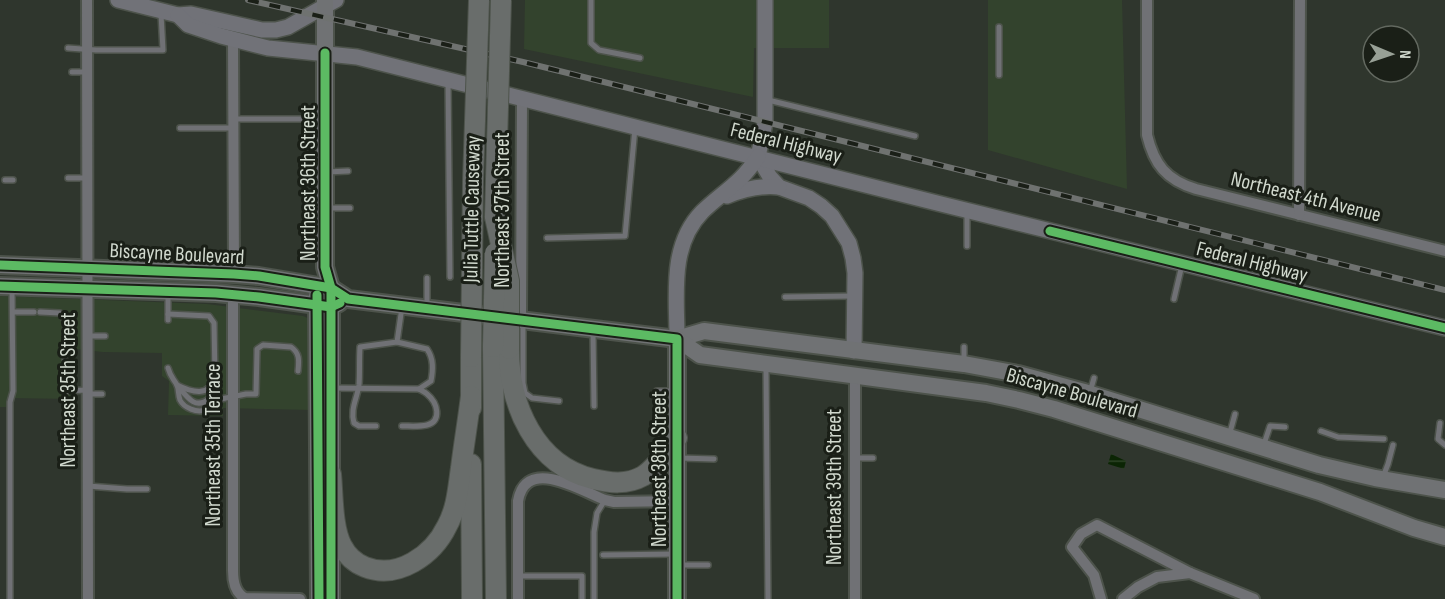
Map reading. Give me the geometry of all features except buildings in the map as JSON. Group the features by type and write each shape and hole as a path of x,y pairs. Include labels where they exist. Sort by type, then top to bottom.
{"highway":[{"name":"Julia Tuttle Causeway","path":"472,599 473,182 479,0"},
{"name":"Julia Tuttle Causeway","path":"496,599 501,348 495,217 501,0"},
{"path":"501,348 517,403 528,429 544,451 565,468 601,481 633,480 650,471 677,438"},
{"path":"331,474 338,535 342,548 350,557 360,565 378,571 392,570 411,563 432,548 451,519 456,501 471,396"}],"main road":[{"name":"Northeast 36th Street","path":"317,599 325,267 325,53 329,2"},
{"name":"Biscayne Boulevard","path":"0,265 259,276 324,286 348,299 522,321 677,339 704,331 964,364 1092,386 1229,437 1319,465 1445,490"},
{"name":"Biscayne Boulevard","path":"6,286 233,294 324,306"},
{"path":"324,306 348,299"},
{"name":"Northeast 36th Street","path":"324,306 331,388 331,599"},
{"name":"Biscayne Boulevard","path":"677,339 700,355 986,393 1054,409 1320,492 1445,537"},
{"name":"Northeast 38th Street","path":"677,339 677,599"},
{"path":"855,375 868,367 981,382 1018,374"}],"street":[{"name":"Northeast 35th Street","path":"87,0 88,599"},
{"path":"118,0 178,15 191,14 262,30 288,27 329,2"},
{"path":"765,0 765,123 758,157 779,187"},
{"name":"Northeast 4th Avenue","path":"1147,0 1148,135 1153,156 1175,181 1185,186 1445,251"},
{"path":"1299,215 1300,0"},
{"name":"Federal Highway","path":"178,15 188,25 268,48 357,57 967,211 1445,328"},
{"path":"233,39 234,274"},
{"name":"Northeast 37th Street","path":"522,99 522,321"},
{"name":"Northeast 38th Street","path":"677,339 678,264 686,235 697,217 741,178 758,157"},
{"path":"716,200 758,186 779,187 809,198 832,216 849,243 853,258 854,351"},
{"name":"Northeast 35th Terrace","path":"233,294 234,583 239,594 245,598 300,599"},
{"name":"Northeast 39th Street","path":"855,375 855,599"},
{"path":"518,599 518,501 526,484 537,478 552,479 614,502 677,501"},
{"path":"1101,599 1094,575 1072,547 1081,534 1096,525 1190,573 1254,599"},
{"path":"1123,599 1138,587 1157,577 1190,573"}],"lane":[{"path":"591,0 591,44 599,50 640,57"},
{"path":"68,48 163,50 161,11"},
{"path":"999,27 999,75"},
{"path":"72,72 87,72"},
{"path":"448,79 450,277"},
{"path":"765,99 915,136"},
{"path":"180,128 326,119"},
{"path":"547,238 625,236 635,126"},
{"path":"325,172 348,171"},
{"path":"68,178 87,178"},
{"path":"5,180 13,180"},
{"path":"325,208 350,208"},
{"path":"967,211 967,246"},
{"path":"1174,299 1183,263"},
{"path":"427,278 428,309"},
{"path":"6,286 13,312 13,391 10,402 10,599"},
{"path":"168,291 168,317 206,315 212,318 214,323 215,377 209,399 202,403 189,400 171,377 168,368"},
{"path":"785,297 855,296"},
{"path":"397,342 403,306"},
{"path":"13,312 60,313 66,321 65,359"},
{"path":"522,321 525,393 532,398 559,401"},
{"path":"593,329 594,406"},
{"path":"88,336 105,336"},
{"path":"376,426 359,426 354,423 352,408 359,388 360,347 397,342 427,350 431,355 433,369 431,381 419,389"},
{"path":"177,385 183,404 195,410 206,410 217,400 256,394 256,352 260,346 266,345 293,348 298,356 298,371"},
{"path":"964,347 964,364"},
{"path":"766,364 768,599"},
{"path":"177,385 186,390 200,391 208,390 213,383"},
{"path":"331,388 419,389 434,401 437,409 436,418 434,422 425,426 402,426"},
{"path":"65,391 102,394"},
{"path":"657,391 677,391"},
{"path":"1229,437 1235,414"},
{"path":"1263,448 1270,426 1269,417"},
{"path":"1440,423 1438,439 1445,445"},
{"path":"1270,426 1285,427"},
{"path":"1321,431 1338,437 1384,439"},
{"path":"1382,479 1393,446"},
{"path":"677,458 714,459"},
{"path":"855,458 873,458"},
{"path":"88,486 147,489"},
{"path":"594,599 594,532 597,513 605,500"},
{"path":"603,555 677,560 708,565"},
{"path":"518,576 582,576 582,599"}],"shaded area":[{"path":"525,0 829,0 829,48 754,48 753,97 524,49"},
{"path":"988,0 1122,0 1127,189 988,150"},
{"path":"0,296 207,304 303,316 310,319 314,410 223,408 223,416 168,415 169,381 162,376 162,353 76,349 75,399 7,398 7,407 0,407"},
{"path":"1111,454 1126,461 1124,469 1108,464"}],"railway":[{"path":"248,0 523,62 1445,290"}],"cycle path":[{"path":"325,53 325,267 331,288 331,599"},
{"path":"1050,231 1445,328"},
{"path":"0,265 259,276 331,288 348,299 677,339 677,599"},
{"path":"0,286 216,293 331,307 340,303"},
{"path":"317,295 319,599"}]}
